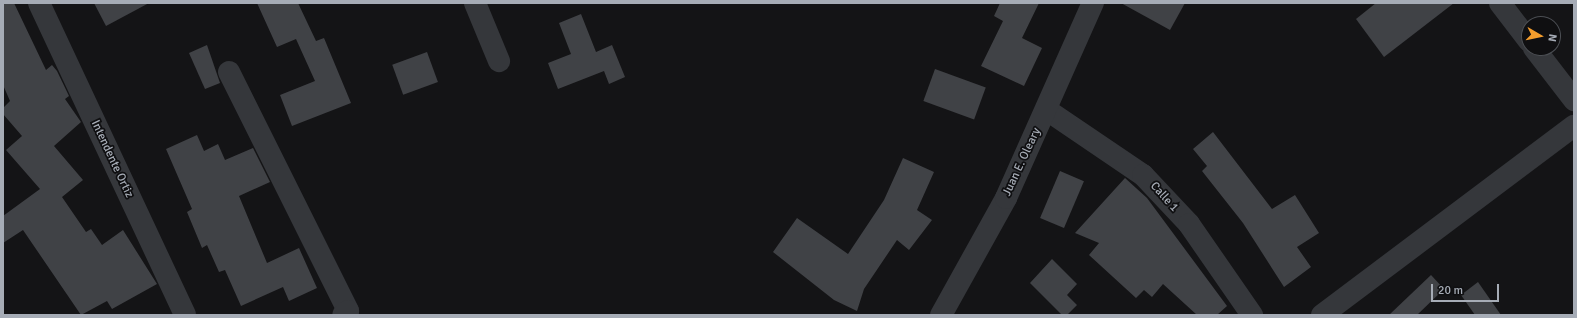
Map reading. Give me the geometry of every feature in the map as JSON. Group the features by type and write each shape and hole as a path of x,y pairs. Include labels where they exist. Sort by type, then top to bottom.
{"street":[{"name":"Intendente Ortiz","path":"39,3 185,315"},
{"path":"475,3 499,61"},
{"name":"Juan E. Oleary","path":"941,315 1006,198 1047,110 1093,3"},
{"path":"1500,3 1521,31"},
{"path":"1540,56 1574,100"},
{"path":"229,72 348,311 343,315"},
{"name":"Calle 1","path":"1047,110 1144,175 1189,224 1252,315"},
{"path":"1322,315 1574,126"}],"building":[{"path":"3,3 14,3 46,70 52,65 57,71 69,96 65,99 81,122 54,146 83,180 62,197 86,232 91,229 102,245 123,230 157,284 112,309 107,301 81,315 23,230 3,243 3,216 40,189 6,150 22,136 3,114 3,108 10,101 3,85"},
{"path":"94,3 149,3 106,26"},
{"path":"257,3 298,3 316,41 324,38 351,103 292,126 280,95 315,81 296,39 277,47"},
{"path":"1000,3 1039,3 1022,38 1042,48 1024,86 981,66 1003,21 994,16"},
{"path":"1121,3 1185,3 1170,30"},
{"path":"1376,3 1454,3 1384,57 1356,19"},
{"path":"581,14 596,52 612,45 625,77 609,84 604,71 558,89 548,63 571,54 559,23"},
{"path":"207,45 220,83 205,89 189,53"},
{"path":"427,52 438,82 403,95 392,65"},
{"path":"935,69 986,87 974,119 923,101"},
{"path":"1213,132 1272,209 1295,195 1319,233 1297,247 1311,267 1284,287 1243,223 1202,171 1207,166 1193,149"},
{"path":"197,135 204,151 218,144 225,160 253,148 270,182 239,196 267,263 299,248 317,288 289,301 283,287 241,306 225,270 219,272 207,245 202,248 187,212 192,209 166,149"},
{"path":"903,158 934,172 917,210 932,220 909,250 897,240 864,289 857,311 834,300 773,252 797,218 848,254 884,200"},
{"path":"1060,171 1084,181 1064,228 1040,218"},
{"path":"1125,178 1147,198 1227,306 1217,315 1197,315 1163,284 1152,297 1144,290 1136,298 1089,255 1099,243 1075,233"},
{"path":"1052,259 1077,284 1067,295 1077,305 1067,315 1062,315 1030,283"},
{"path":"1431,275 1444,289 1417,315 1389,315"},
{"path":"1478,282 1501,315 1475,315 1461,295"}]}
